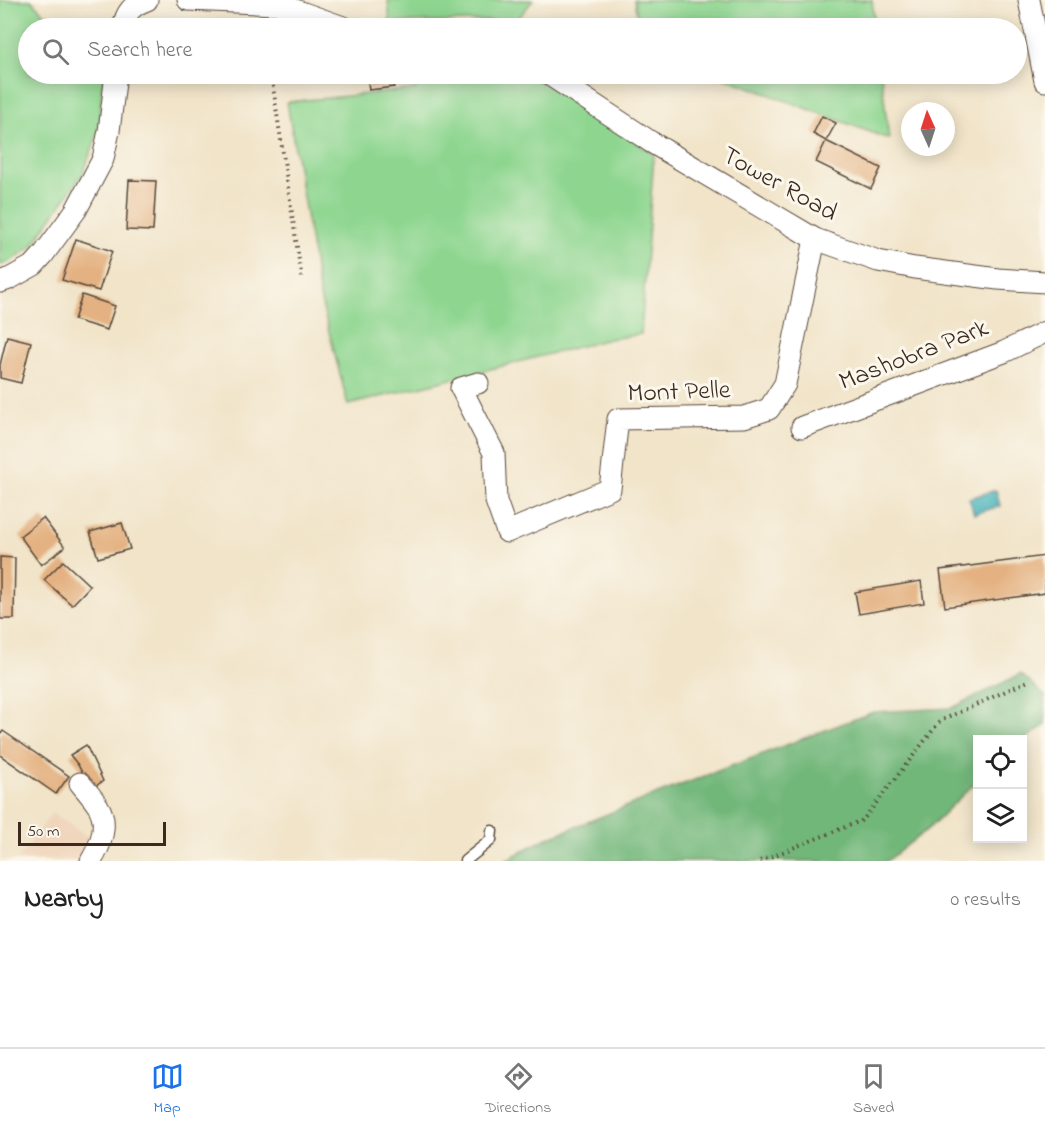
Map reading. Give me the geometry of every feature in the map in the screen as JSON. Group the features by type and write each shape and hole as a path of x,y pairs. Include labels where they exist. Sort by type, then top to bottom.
{"street":[{"path":"125,18 136,4 147,0"},
{"path":"188,0 278,4 318,18"},
{"path":"1029,0 1045,81"},
{"path":"0,282 34,265 44,255 76,210 103,159 115,84"},
{"name":"Tower Road","path":"563,84 651,142 815,239 878,261 915,268 998,279 1045,282"},
{"name":"Mont Pelle","path":"478,383 462,388 494,453 496,501 507,532 610,489 618,419 744,417 769,409 785,384 815,239"},
{"name":"Mashobra Park","path":"801,427 1004,352 1045,332"},
{"path":"80,783 99,807 104,819 100,846 91,861"}],"lane":[{"path":"465,861 491,840 492,831"}],"path":[{"path":"273,84 303,280"},
{"path":"760,861 863,820 940,721 1029,681"}],"shaded area":[{"path":"52,813 90,839 76,861 17,861"}],"green space":[{"path":"0,0 31,0 48,18 18,18 18,84 102,84 99,131 83,173 31,247 9,262 0,265"},
{"path":"388,0 533,0 519,18 390,18"},
{"path":"634,0 872,0 874,18 637,18"},
{"path":"416,84 547,84 654,154 641,334 609,339 348,405 320,297 287,102 416,89"},
{"path":"741,84 882,84 889,139"},
{"path":"1021,674 1045,696 1045,725 1027,738 1027,735 973,735 973,785 929,828 887,861 504,861 545,839 873,712 952,708"}],"water":[{"path":"996,490 1000,506 974,514 969,498"}],"building":[{"path":"368,84 394,84 394,87 369,90"},
{"path":"822,116 836,123 826,141 813,134"},
{"path":"826,141 881,168 871,189 816,162"},
{"path":"129,180 156,181 153,231 126,230"},
{"path":"76,239 112,251 99,291 62,280"},
{"path":"82,295 115,306 107,330 74,320"},
{"path":"7,336 31,342 21,383 0,378 0,365"},
{"path":"43,518 65,547 41,565 20,536"},
{"path":"122,523 130,549 98,558 90,532"},
{"path":"1045,556 1045,593 945,607 940,570"},
{"path":"0,557 15,558 14,619 0,619"},
{"path":"63,561 90,586 72,605 44,580"},
{"path":"921,581 924,603 859,614 855,592"},
{"path":"3,731 69,776 56,794 0,755 0,735"},
{"path":"86,745 103,781 91,789 70,755"}]}
